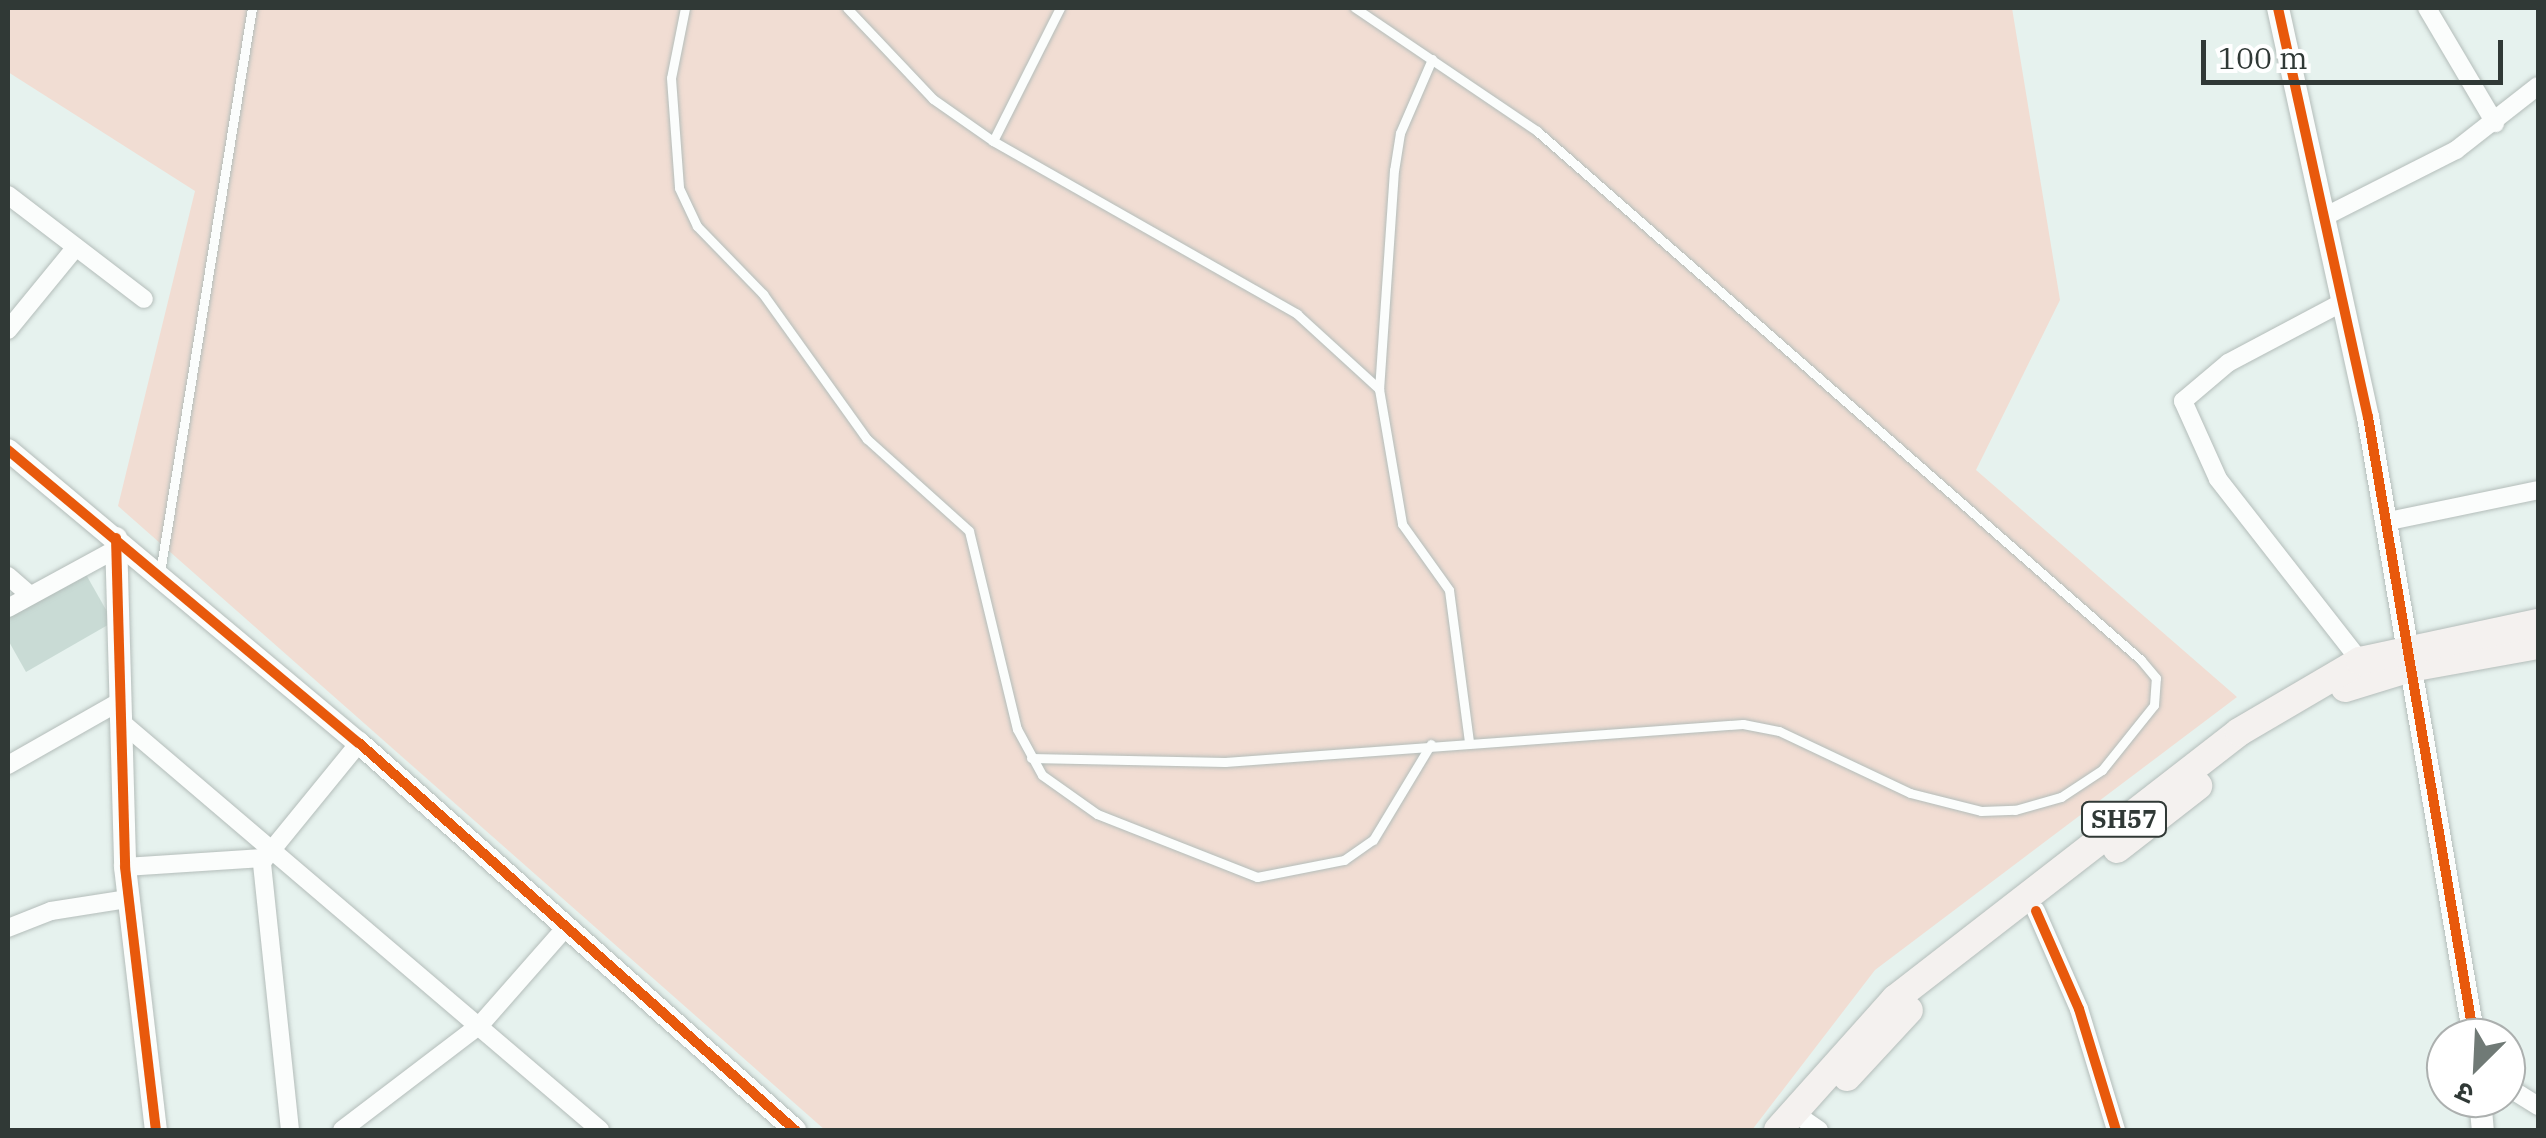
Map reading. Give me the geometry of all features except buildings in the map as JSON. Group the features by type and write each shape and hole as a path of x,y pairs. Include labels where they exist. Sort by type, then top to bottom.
{"main road":[{"name":"SH57","path":"1808,1127 1913,1006 2251,745 2331,694 2407,658 2538,623"},
{"name":"SH57","path":"1778,1130 1895,999 2239,732 2360,660 2538,645"}],"street":[{"path":"2278,8 2343,302 2470,1018"},
{"path":"2427,8 2495,123"},
{"path":"2324,217 2396,185 2495,123 2538,86"},
{"path":"8,194 144,299"},
{"path":"8,330 76,247"},
{"path":"2343,302 2228,364 2183,402 2218,479 2360,660"},
{"path":"8,450 359,743 795,1130"},
{"path":"2384,522 2538,490"},
{"path":"8,608 116,543"},
{"path":"116,543 128,900 156,1130"},
{"path":"8,576 30,595"},
{"path":"8,764 119,711"},
{"path":"119,711 268,853 480,1025 600,1130"},
{"path":"290,1130 268,853 359,743"},
{"path":"126,867 268,853"},
{"path":"8,928 51,911 128,900"},
{"path":"2036,911 2079,1009 2116,1130"},
{"path":"342,1130 480,1025 566,927"}],"lane":[{"path":"160,573 252,8"},
{"path":"685,8 670,78 679,188 697,226 763,294 867,439 969,531 1016,729 1030,758 1061,793 1097,814 1257,877 1344,860 1373,840 1431,744"},
{"path":"847,8 933,99 993,141 1297,314 1379,389"},
{"path":"993,141 1060,8"},
{"path":"1030,758 1224,762 1743,724 1778,731 1910,793 1981,811 2015,810 2062,797 2102,770 2141,730 2154,705 2156,678 1538,131 1356,8"},
{"path":"1432,59 1400,132 1379,389 1402,524 1449,590 1469,742"}],"shaded area":[{"path":"8,8 2012,8 2060,300 1976,470 2237,697 1875,970 1752,1130 825,1130 118,506 195,191 8,72"}],"cycle path":[{"path":"2278,8 2368,417 2471,1018"},
{"path":"8,450 359,743 795,1130"},
{"path":"116,538 125,867 156,1130"},
{"path":"2036,911 2079,1009 2116,1130"}]}
